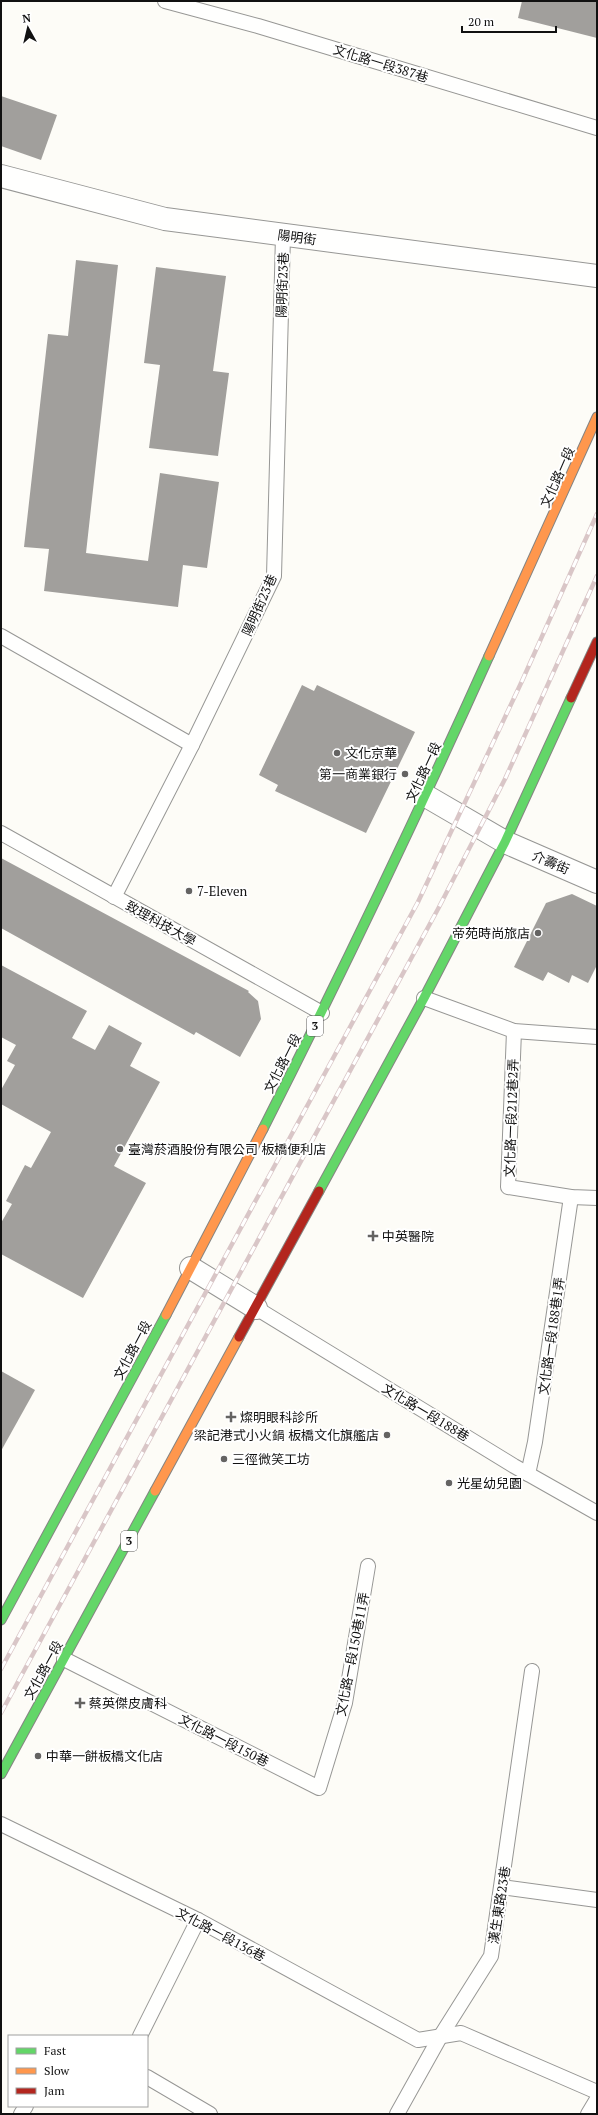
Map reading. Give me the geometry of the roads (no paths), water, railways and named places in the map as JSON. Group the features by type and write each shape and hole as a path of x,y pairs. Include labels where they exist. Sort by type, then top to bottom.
{"main road":[{"name":"文化路一段","path":"1,1620 191,1268 322,1013 426,796 597,417"},
{"name":"文化路一段","path":"1,1774 424,998 505,842 597,642"}],"street":[{"name":"陽明街","path":"1,176 165,219 283,236 597,276"},
{"name":"介壽街","path":"426,796 505,842 597,882"},
{"path":"191,1268 256,1308"}],"lane":[{"name":"文化路一段387巷","path":"165,1 258,26 597,128"},
{"name":"陽明街23巷","path":"114,897 192,744 274,576 283,236"},
{"path":"1,636 192,744"},
{"name":"致理科技大學","path":"1,833 322,1013"},
{"path":"424,998 514,1031 597,1037"},
{"name":"文化路一段212巷2弄","path":"514,1031 508,1187 570,1197 597,1198"},
{"name":"文化路一段188巷1弄","path":"528,1474 536,1442 570,1197"},
{"name":"文化路一段188巷","path":"256,1308 528,1474 597,1513"},
{"name":"文化路一段150巷11弄","path":"320,1788 345,1703 368,1566"},
{"name":"文化路一段150巷","path":"64,1659 320,1788"},
{"name":"漢生東路23巷","path":"397,2114 440,2037 491,1956 532,1671"},
{"name":"文化路一段136巷","path":"1,1824 198,1920 418,2040 461,2033 597,2092"},
{"path":"502,1887 597,1900"},
{"path":"140,2035 198,1920"},
{"path":"148,2079 203,2112"},
{"path":"588,2114 597,2099"}],"railway":[{"path":"1,1669 418,902 522,681 597,514"},
{"path":"1,1713 438,909 505,779 597,576"}],"place":[{"name":"文化京華","path":"337,753"},
{"name":"第一商業銀行","path":"405,774"},
{"name":"7-Eleven","path":"189,891"},
{"name":"帝苑時尚旅店","path":"538,933"},
{"name":"臺灣菸酒股份有限公司 板橋便利店","path":"120,1149"},
{"name":"中英醫院","path":"373,1236"},
{"name":"燦明眼科診所","path":"231,1417"},
{"name":"梁記港式小火鍋 板橋文化旗艦店","path":"387,1435"},
{"name":"三徑微笑工坊","path":"224,1459"},
{"name":"光星幼兒園","path":"449,1483"},
{"name":"蔡英傑皮膚科","path":"80,1703"},
{"name":"中華一餅板橋文化店","path":"38,1756"}]}
